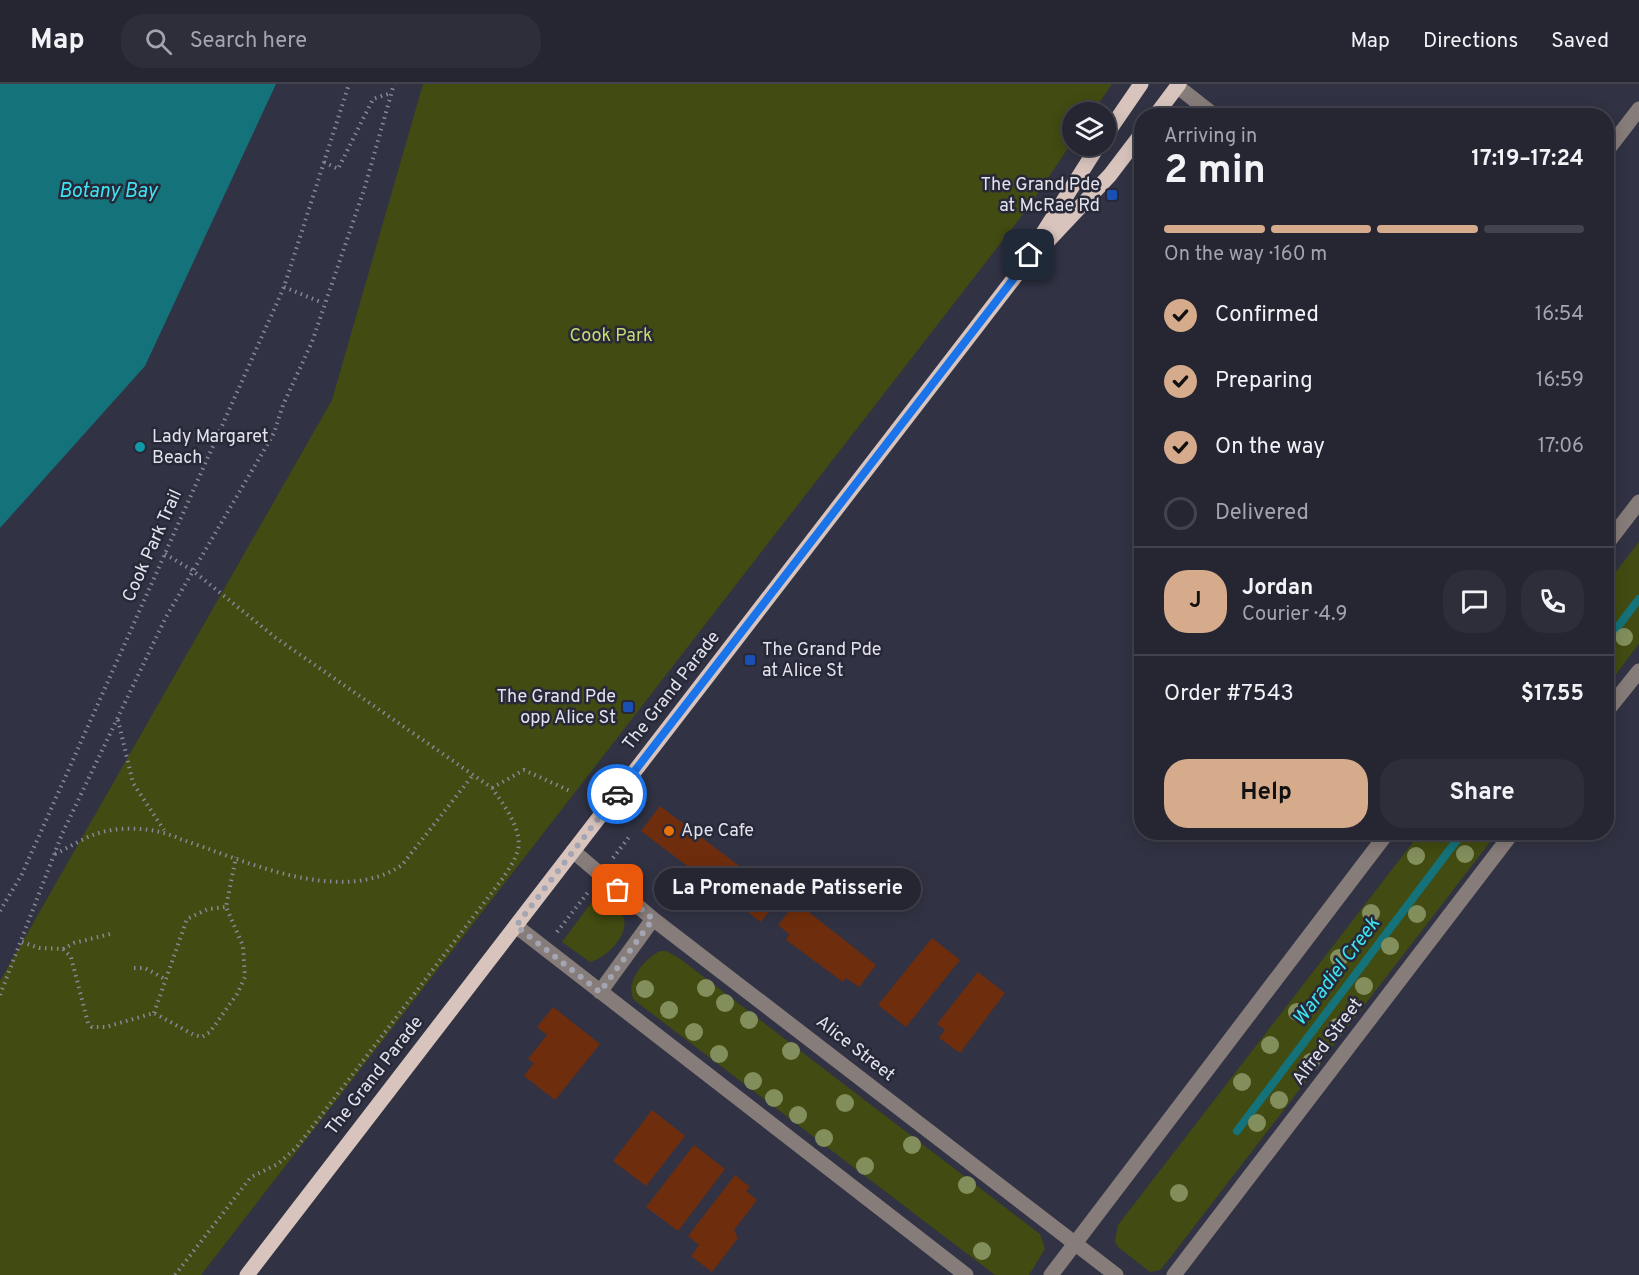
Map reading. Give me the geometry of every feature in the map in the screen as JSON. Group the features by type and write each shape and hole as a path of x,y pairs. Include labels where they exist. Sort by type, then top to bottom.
{"main road":[{"path":"1116,120 1141,84"},
{"path":"1161,108 1178,85"},
{"name":"The Grand Parade","path":"247,1275 1018,273 1110,174 1134,143"},
{"name":"The Grand Parade","path":"1018,273 1092,156"}],"street":[{"path":"1178,85 1205,108"},
{"path":"1614,142 1639,110"},
{"path":"1614,535 1639,502"},
{"path":"1614,702 1639,671"},
{"path":"1051,1275 1382,840"},
{"name":"Alfred Street","path":"1174,1275 1507,840"},
{"name":"Alice Street","path":"573,851 653,919 1116,1275"},
{"path":"600,992 653,919"},
{"path":"516,926 966,1275"}],"path":[{"name":"Cook Park Trail","path":"0,910 22,874 284,287 349,84"},
{"path":"0,995 54,854 166,617 274,433 283,405 312,342 323,303 364,190 394,84"},
{"path":"324,162 338,168 374,99 391,93"},
{"path":"284,287 323,303"},
{"path":"165,554 192,570 276,638 492,788 507,809 517,834 519,851 503,878 297,1147 278,1164 251,1177 175,1275"},
{"path":"118,720 133,783 164,831"},
{"path":"492,788 524,770 570,790"},
{"path":"54,854 93,835 115,830 164,831 180,839 308,880 373,880 402,866 473,775"},
{"path":"63,949 71,957 88,1023 92,1027 105,1027 154,1013 202,1037 210,1032 237,994 244,977 243,946 226,907 236,857"},
{"path":"554,936 589,891"},
{"path":"154,1013 187,919 208,909 226,907"},
{"path":"22,942 39,948 63,949 74,943 114,933"},
{"path":"134,968 145,968 165,979"}],"green space":[{"name":"Cook Park","path":"423,84 1112,84 1100,102 1062,102 1063,156 1031,204 201,1275 0,1275 0,981 332,400"},
{"path":"1639,542 1639,644 1614,677 1614,574"},
{"path":"1415,840 1492,840 1160,1270 1150,1272 1118,1247 1115,1241 1118,1225"},
{"path":"597,895 618,910 625,923 616,944 603,956 590,962 562,942"},
{"path":"660,951 666,951 679,958 1040,1234 1045,1249 1029,1275 995,1275 634,1000 632,986 637,972"}],"water":[{"name":"Botany Bay","path":"0,84 276,84 145,366 0,528"}],"building":[{"path":"660,806 780,897 761,922 641,831"},
{"path":"796,902 876,965 859,987 846,978 843,982 786,940 789,934 778,925"},
{"path":"932,938 960,960 906,1027 878,1005"},
{"path":"978,972 1005,993 960,1053 939,1038 945,1030 937,1024"},
{"path":"553,1007 600,1044 555,1100 524,1076 534,1063 528,1059 547,1035 537,1027"},
{"path":"652,1110 685,1136 646,1186 613,1161"},
{"path":"694,1145 725,1169 678,1231 646,1207"},
{"path":"735,1175 750,1187 746,1191 757,1200 734,1230 738,1238 712,1272 691,1256 699,1245 688,1236"}],"waterway":[{"name":"Waradiel Creek","path":"1614,632 1639,599"},
{"name":"Waradiel Creek","path":"1237,1131 1457,840"}],"way so far":[{"path":"617,794 516,926 600,992 653,919 618,890"}],"place":[{"name":"The Grand Pde at McRae Rd","path":"1112,195"},
{"name":"Lady Margaret Beach","path":"140,447"},
{"name":"The Grand Pde at Alice St","path":"750,660"},
{"name":"The Grand Pde opp Alice St","path":"628,707"},
{"name":"Ape Cafe","path":"669,831"},
{"name":"La Promenade Patisserie","path":"618,890"}],"route":[{"path":"617,794 1018,273 1029,255"}]}
